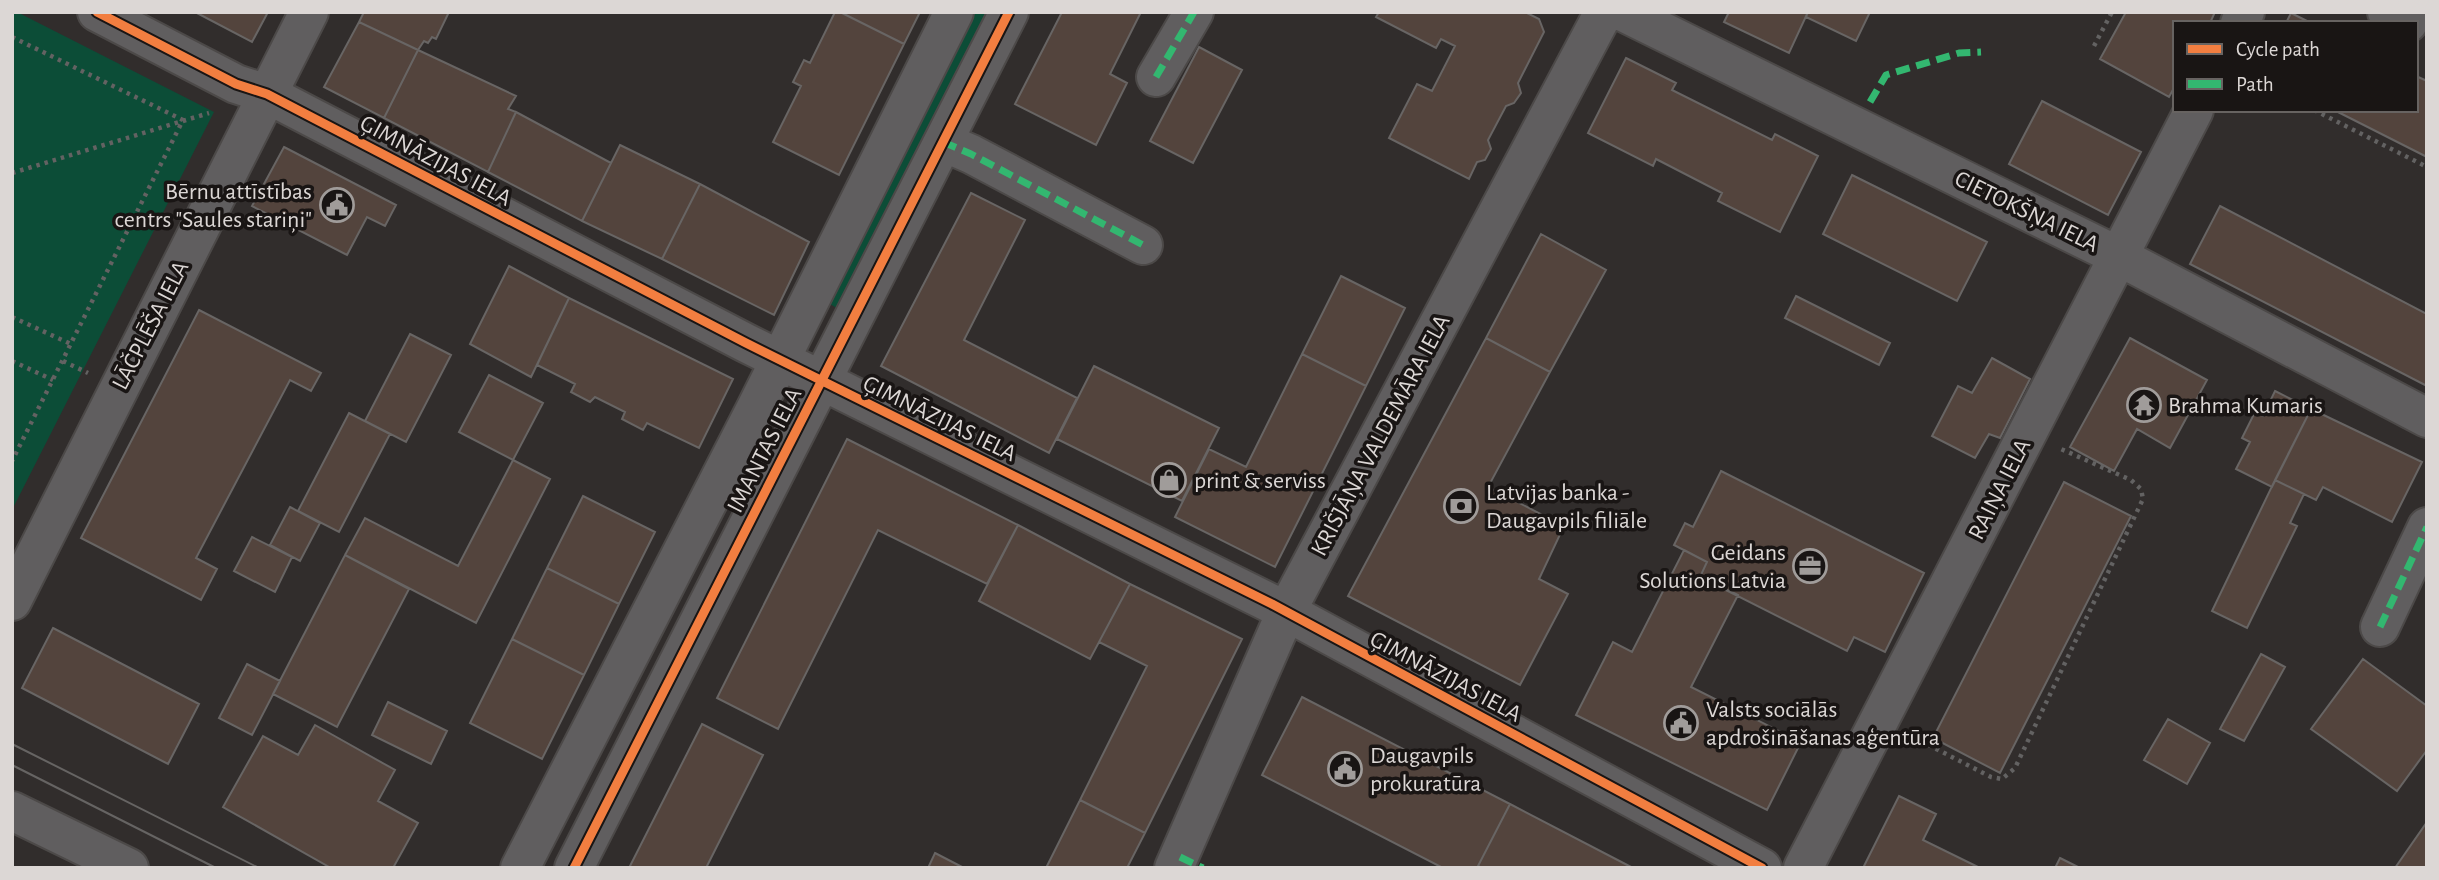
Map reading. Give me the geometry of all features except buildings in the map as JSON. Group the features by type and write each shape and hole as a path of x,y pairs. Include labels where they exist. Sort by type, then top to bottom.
{"street":[{"name":"ĢIMNĀZIJAS IELA","path":"97,12 236,84 267,94 779,359 1286,612 1762,868"},
{"name":"LĀČPLĒŠA IELA","path":"12,601 309,12"},
{"name":"IMANTAS IELA","path":"520,868 954,12"},
{"name":"IMANTAS IELA","path":"573,868 1009,12"},
{"path":"1156,77 1194,12"},
{"name":"KRIŠJĀŅA VALDEMĀRA IELA","path":"1186,864 1286,612 1604,12"},
{"name":"CIETOKŠŅA IELA","path":"1623,12 2119,256 2427,418"},
{"path":"2387,12 2404,21"},
{"name":"RAIŅA IELA","path":"1803,868 2193,112"},
{"path":"943,142 971,154 1143,245"},
{"path":"2380,627 2427,527"},
{"path":"12,811 129,868"}],"path":[{"path":"2094,46 2112,12"},
{"path":"12,37 183,120"},
{"path":"2318,112 2427,167"},
{"path":"12,173 210,113"},
{"path":"12,461 183,120"},
{"path":"12,317 71,345"},
{"path":"12,361 53,380"},
{"path":"1913,737 1991,778 2002,779 2015,768 2143,499 2141,489 2131,480 2059,447"}],"green space":[{"path":"12,12 17,12 214,112 12,510"},
{"path":"974,12 988,12 837,308 826,302"}],"tram line":[{"path":"12,744 259,868"},
{"path":"12,765 216,868"}],"marked path":[{"path":"1156,77 1194,12"},
{"path":"1870,102 1886,75 1959,53 1981,52"},
{"path":"943,142 971,154 1143,245"},
{"path":"2380,627 2427,527"},
{"path":"1180,857 1203,868"}],"cycle path":[{"path":"97,12 236,84 267,94 746,343 1272,604 1762,868"},
{"path":"574,868 1009,12"}],"place":[{"name":"Bērnu attīstības centrs \"Saules stariņi\"","path":"337,205"},
{"name":"Brahma Kumaris","path":"2144,405"},
{"name":"print & serviss","path":"1169,480"},
{"name":"Latvijas banka - Daugavpils filiāle","path":"1461,506"},
{"name":"Geidans Solutions Latvia","path":"1810,566"},
{"name":"Valsts sociālās apdrošināšanas aģentūra","path":"1681,723"},
{"name":"Daugavpils prokuratūra","path":"1345,769"}]}
